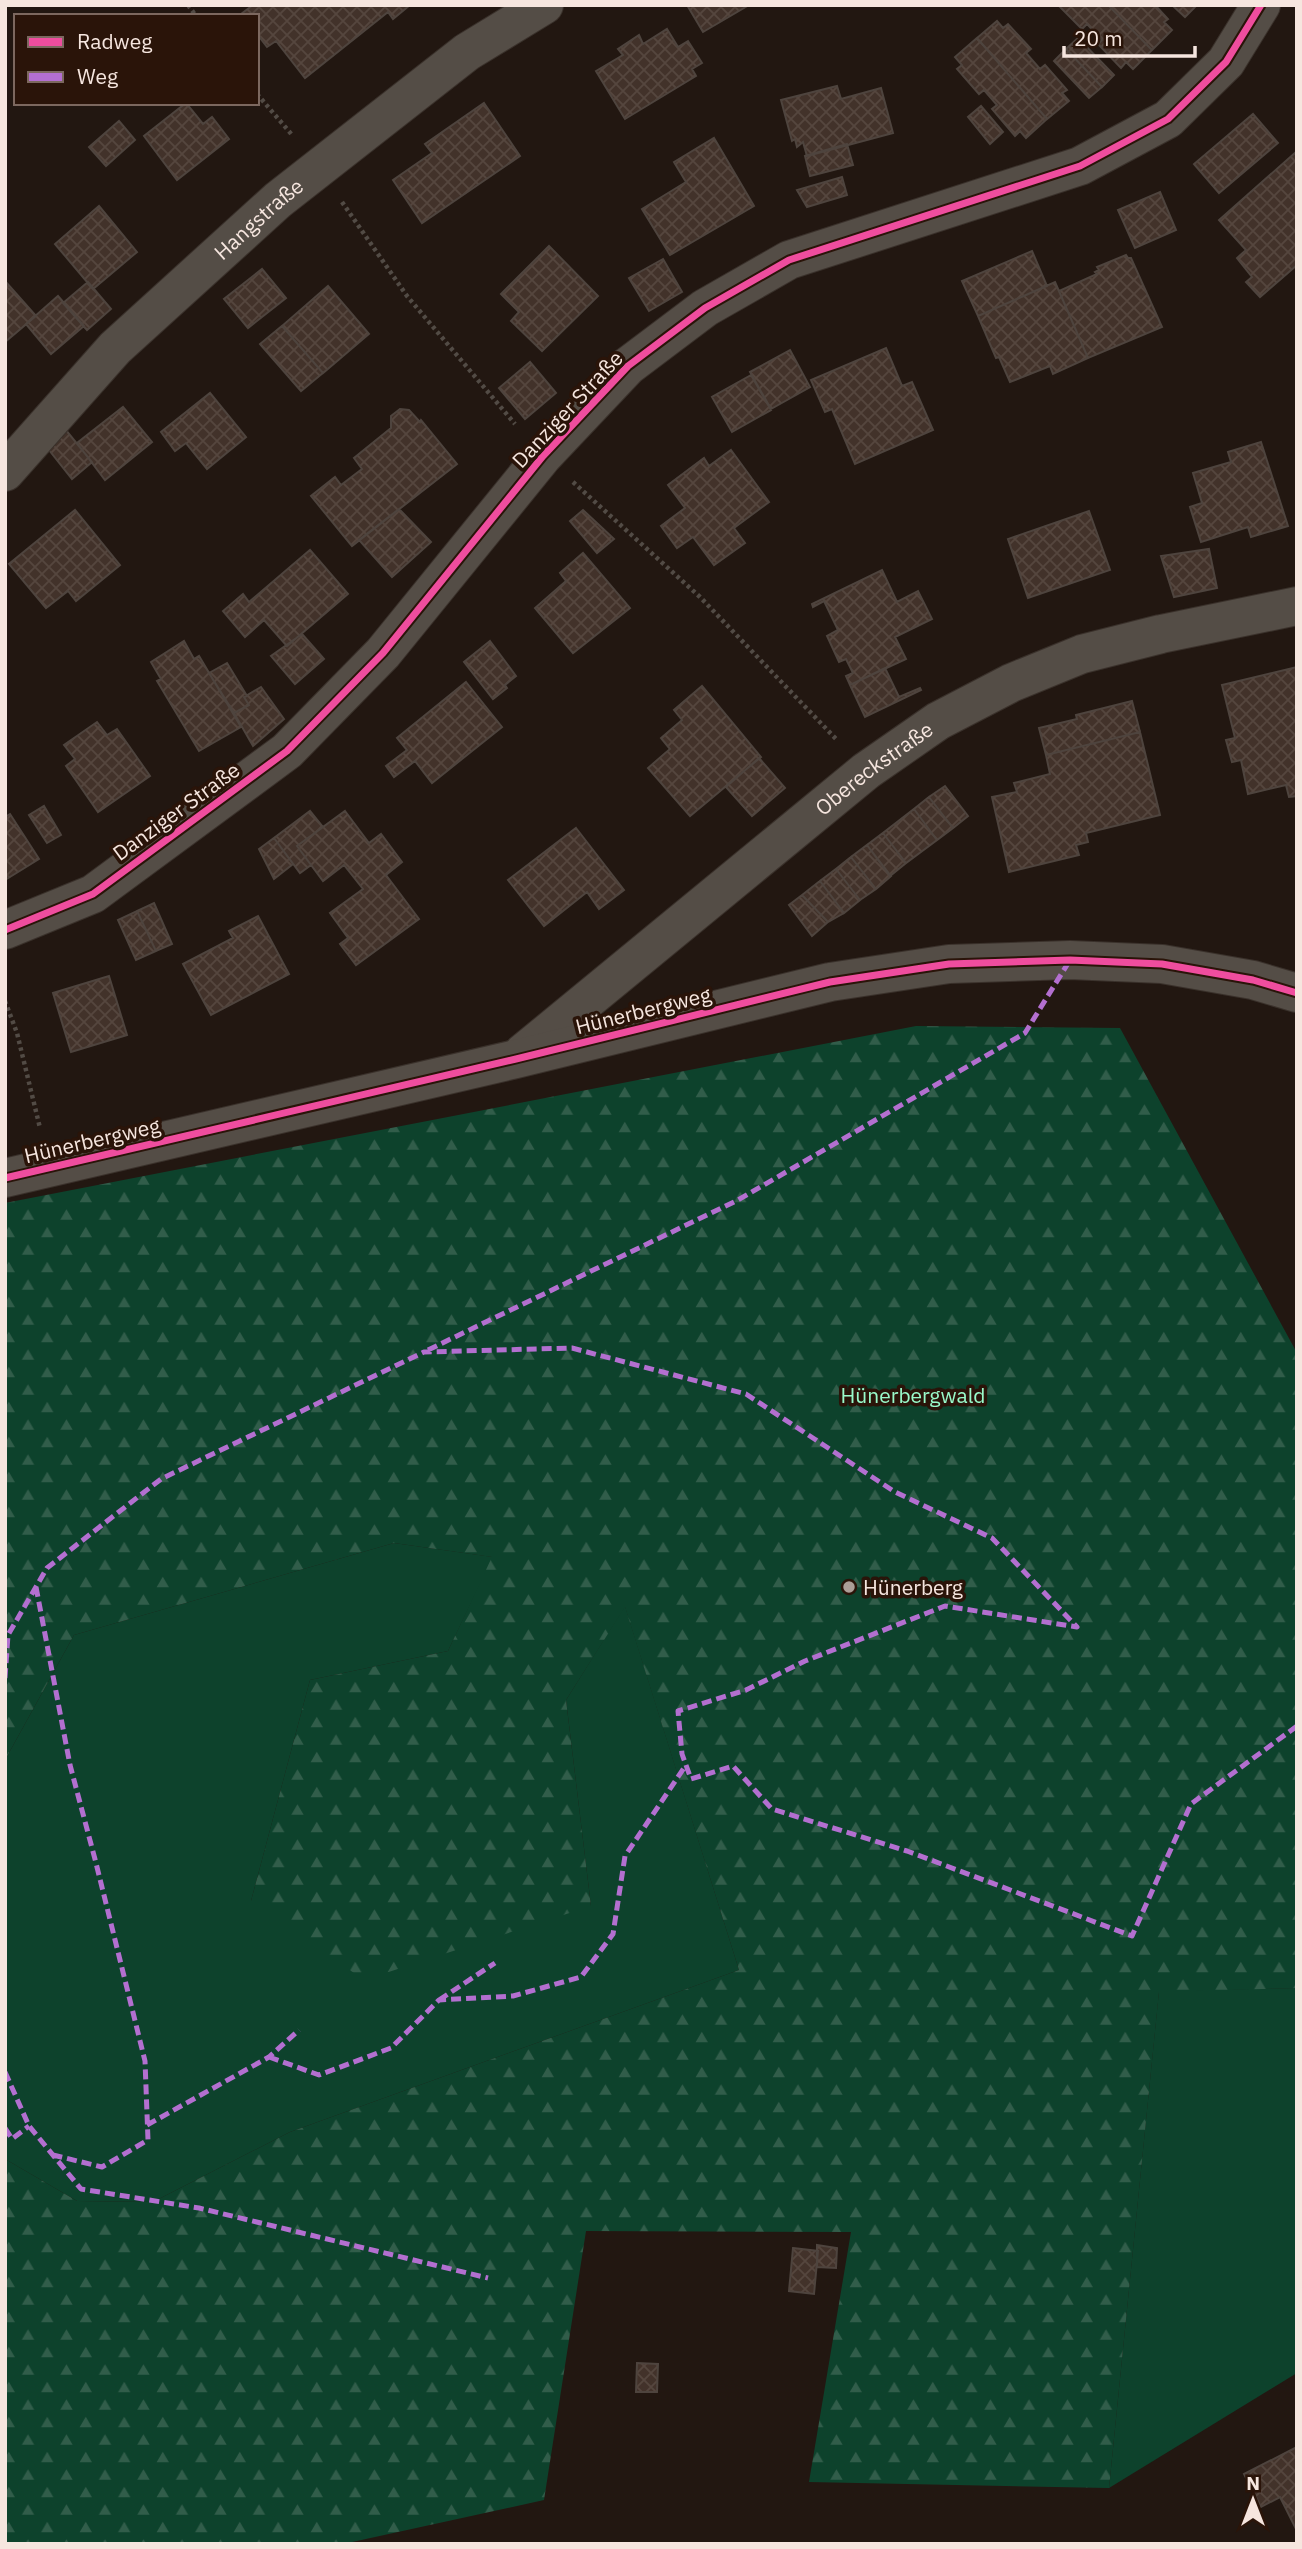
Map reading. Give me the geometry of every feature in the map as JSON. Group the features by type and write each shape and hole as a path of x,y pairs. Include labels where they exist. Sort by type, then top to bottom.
{"street":[{"name":"Hangstraße","path":"5,472 115,348 278,200 467,52 544,5"},
{"name":"Danziger Straße","path":"5,930 93,894 287,751 383,653 543,456 628,366 705,308 789,260 1080,166 1168,120 1226,62 1261,5"},
{"name":"Obereckstraße","path":"516,1059 866,771 938,722 1011,684 1083,654 1161,634 1297,606"},
{"name":"Hünerbergweg","path":"5,1178 516,1059 830,982 949,964 1070,960 1161,964 1253,980 1297,993"}],"path":[{"path":"5,1001 17,1033 50,1169"}],"green space":[{"name":"Hünerbergwald","path":"916,1026 1120,1028 1297,1353 1297,1988 1159,1992 1109,2488 809,2482 851,2232 586,2231 544,2500 343,2544 5,2543 5,2159 77,2201 153,2202 290,2132 739,1970 625,1607 566,1700 591,1906 364,1980 251,1901 310,1680 448,1651 492,1557 394,1543 74,1635 5,1760 5,1203"},
{"path":"394,1543 493,1557 448,1651 310,1680 251,1901 591,1906 566,1700 625,1606 739,1970 290,2132 153,2202 77,2201 5,2159 5,1760 74,1635"},
{"path":"1297,1988 1297,2373 1109,2488 1159,1991"}],"building":[{"path":"253,5 410,5 393,19 388,12 305,78 276,41 267,47 259,37 259,14 241,14"},
{"path":"687,5 749,5 703,32"},
{"path":"1108,5 1152,50 1133,69 1126,62 1121,68 1098,44 1102,40 1087,24 1082,29 1059,6"},
{"path":"1108,5 1155,5 1168,19 1164,22 1172,30 1152,50"},
{"path":"1172,5 1195,5 1196,6 1185,17"},
{"path":"997,21 1003,28 1008,24 1031,49 1026,53 1040,69 1045,65 1067,90 1062,93 1069,101 1047,119 977,38"},
{"path":"667,29 678,47 688,41 702,63 692,69 696,76 625,119 596,71 623,55 618,49 639,35 643,44"},
{"path":"977,38 1047,119 1026,138 1020,131 1015,136 992,109 997,105 984,90 979,94 957,69 962,65 955,57"},
{"path":"1078,38 1114,75 1102,87 1066,49"},
{"path":"1066,49 1102,87 1089,98 1054,61"},
{"path":"837,86 841,99 881,88 893,133 807,156 803,142 797,147 795,139 792,141 781,100"},
{"path":"484,103 520,156 422,223 393,180 432,153 425,144"},
{"path":"183,105 188,105 203,124 212,117 229,139 177,180 144,136"},
{"path":"981,106 1003,132 990,144 968,117"},
{"path":"1253,114 1278,143 1219,193 1194,164"},
{"path":"119,121 135,140 106,166 89,147"},
{"path":"714,138 754,206 670,255 642,209 686,182 674,162"},
{"path":"847,144 853,165 810,176 805,156"},
{"path":"1296,152 1297,265 1260,297 1246,282 1252,277 1237,258 1246,250 1219,220"},
{"path":"842,177 847,195 807,207 797,190"},
{"path":"1160,192 1176,230 1135,248 1118,210"},
{"path":"99,206 137,252 93,289 55,244"},
{"path":"549,246 598,296 542,351 511,321 519,312 501,294"},
{"path":"1032,251 1047,286 978,316 962,281"},
{"path":"1126,255 1131,258 1162,327 1088,358 1059,291 1097,274 1097,267"},
{"path":"663,259 682,292 649,311 629,278"},
{"path":"262,269 286,298 248,328 224,299"},
{"path":"5,281 36,316 5,342"},
{"path":"88,282 111,309 87,330 63,303"},
{"path":"1055,282 1088,358 1053,374 1050,366 1010,382 999,357 996,358 978,316"},
{"path":"328,286 369,334 323,373 282,326"},
{"path":"58,296 84,326 51,354 26,324"},
{"path":"282,326 323,373 301,391 260,344"},
{"path":"886,348 902,386 912,382 933,430 855,464 832,409 825,412 811,380"},
{"path":"790,350 810,387 771,409 750,372"},
{"path":"530,362 556,393 525,419 499,388"},
{"path":"751,375 771,410 732,432 712,397"},
{"path":"210,393 246,437 207,469 186,443 175,451 161,432"},
{"path":"123,407 152,442 105,480 77,443"},
{"path":"400,409 409,410 420,422 421,420 457,464 352,546 311,496 335,477 341,485 362,469 354,458 391,428 391,416"},
{"path":"65,429 92,462 72,479 45,445"},
{"path":"1261,442 1288,526 1251,537 1248,527 1201,542 1190,507 1202,503 1193,473 1231,462 1228,452"},
{"path":"731,450 769,502 734,528 745,543 714,565 693,537 677,548 661,526 685,508 668,485 704,458 709,466"},
{"path":"399,509 431,542 392,577 359,540"},
{"path":"75,510 120,565 76,601 68,591 46,608 9,564"},
{"path":"583,510 614,539 597,553 570,521"},
{"path":"1089,511 1110,570 1028,598 1008,539"},
{"path":"1209,549 1217,588 1174,597 1161,556"},
{"path":"310,550 348,594 287,646 264,620 245,637 223,611 243,594 249,602"},
{"path":"583,553 630,608 573,653 535,608 566,581 560,573"},
{"path":"882,570 897,602 918,591 932,619 895,637 906,659 850,685 846,676 853,673 846,659 839,662 827,636 838,630 824,601 813,607 812,604"},
{"path":"302,634 324,659 295,684 271,656"},
{"path":"184,641 194,659 199,656 241,727 199,751 157,681 161,679 151,662"},
{"path":"490,641 516,676 505,685 507,688 493,699 464,662"},
{"path":"227,663 247,696 244,697 249,705 234,713 209,673"},
{"path":"1297,667 1297,796 1289,797 1286,785 1248,794 1241,760 1232,762 1226,740 1235,738 1222,685"},
{"path":"885,668 899,697 920,688 921,690 865,717 850,685"},
{"path":"466,682 502,727 432,783 415,761 394,777 386,766 407,750 397,738"},
{"path":"702,686 761,757 690,816 648,768 670,749 661,738 682,720 674,710"},
{"path":"261,687 284,719 253,746 234,713 249,705 244,697"},
{"path":"1132,701 1140,732 1046,755 1039,728 1077,719 1076,715"},
{"path":"97,722 107,735 117,729 150,776 98,812 66,766 75,759 64,745"},
{"path":"1140,732 1160,815 1086,833 1088,842 1076,845 1079,855 1009,872 992,797 1017,792 1014,783 1050,774 1046,755"},
{"path":"759,758 785,788 752,816 726,787"},
{"path":"945,786 968,816 953,828 929,797"},
{"path":"929,797 953,828 937,840 914,809"},
{"path":"44,806 61,835 47,843 29,815"},
{"path":"914,809 937,840 906,863 883,833"},
{"path":"310,811 323,827 297,846 311,865 300,873 274,838"},
{"path":"345,811 369,843 381,834 402,862 386,875 419,919 356,965 340,944 348,938 330,913 363,889 344,865 323,881 297,846"},
{"path":"10,814 39,859 5,880 5,817"},
{"path":"576,828 624,890 599,909 587,892 544,926 508,880"},
{"path":"883,833 906,863 890,876 867,845"},
{"path":"274,838 293,864 274,879 259,849"},
{"path":"867,845 891,876 876,889 851,857"},
{"path":"851,857 876,889 860,900 836,869"},
{"path":"836,869 860,900 844,913 820,881"},
{"path":"820,881 844,913 828,922 802,895"},
{"path":"802,895 828,922 812,936 789,905"},
{"path":"154,903 172,944 156,951 137,911"},
{"path":"137,911 156,951 136,960 118,920"},
{"path":"258,916 289,974 211,1015 183,964 233,938 229,931"},
{"path":"109,976 127,1035 71,1052 53,993"},
{"path":"817,2245 837,2248 836,2268 817,2267"},
{"path":"793,2248 818,2251 814,2294 789,2291"},
{"path":"637,2363 658,2364 657,2392 636,2392"},
{"path":"1297,2447 1296,2529 1280,2497 1261,2507 1244,2474"}],"marked path":[{"path":"428,1350 738,1200 1025,1033 1070,960"},
{"path":"5,1678 8,1635 47,1568 161,1479 424,1352 572,1348 746,1394 895,1492 992,1538 1077,1627 945,1606 805,1661 746,1690 678,1711 682,1754 691,1779 733,1766 772,1809 907,1851 1132,1936 1191,1804 1297,1726"},
{"path":"36,1587 70,1765 145,2061 148,2140 102,2167 53,2155"},
{"path":"269,2057 319,2075 391,2048 439,2000 513,1996 581,1977 613,1934 625,1856 686,1765"},
{"path":"439,2000 495,1963"},
{"path":"147,2125 269,2057 299,2030"},
{"path":"5,2072 29,2126 81,2189 199,2208 488,2278"},
{"path":"5,2128 12,2139 29,2126"}],"cycle path":[{"path":"5,930 93,894 287,751 383,653 543,456 628,366 705,308 789,260 1080,166 1168,119 1226,62 1261,5"},
{"path":"5,1178 516,1059 830,982 949,964 1070,960 1162,964 1253,980 1297,993"}],"place":[{"name":"Hünerberg","path":"849,1587"}]}
